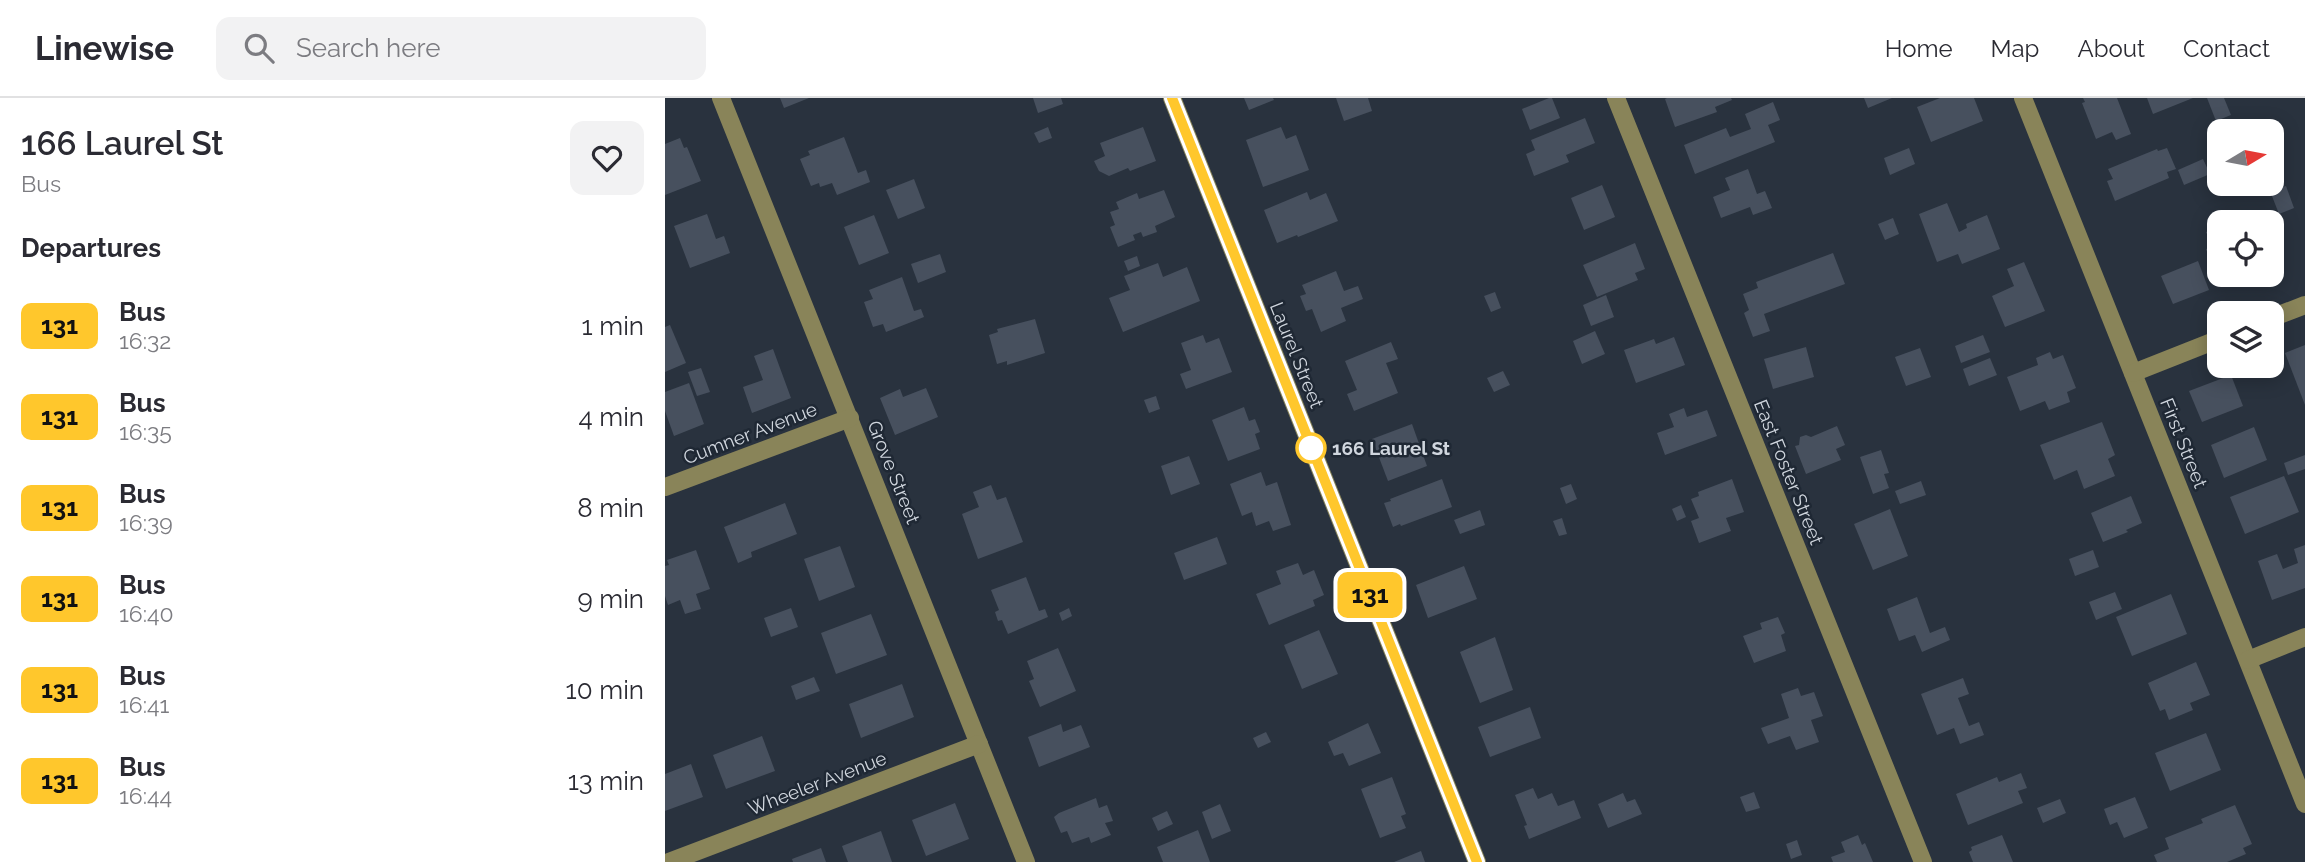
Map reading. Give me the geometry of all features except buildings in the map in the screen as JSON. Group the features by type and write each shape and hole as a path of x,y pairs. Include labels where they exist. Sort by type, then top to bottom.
{"street":[{"name":"Grove Street","path":"721,98 1026,862"},
{"name":"Laurel Street","path":"1172,98 1477,862"},
{"name":"East Foster Street","path":"1616,98 1923,862"},
{"name":"First Street","path":"2023,98 2305,804"},
{"path":"2284,313 2305,305"},
{"path":"2133,373 2207,344"},
{"name":"Cumner Avenue","path":"665,487 850,418"},
{"path":"2248,660 2305,637"},
{"name":"Wheeler Avenue","path":"669,862 979,744"}],"bus line":[{"name":"131","path":"1172,98 1477,862"}],"place":[{"name":"166 Laurel St","path":"1311,448"}]}
